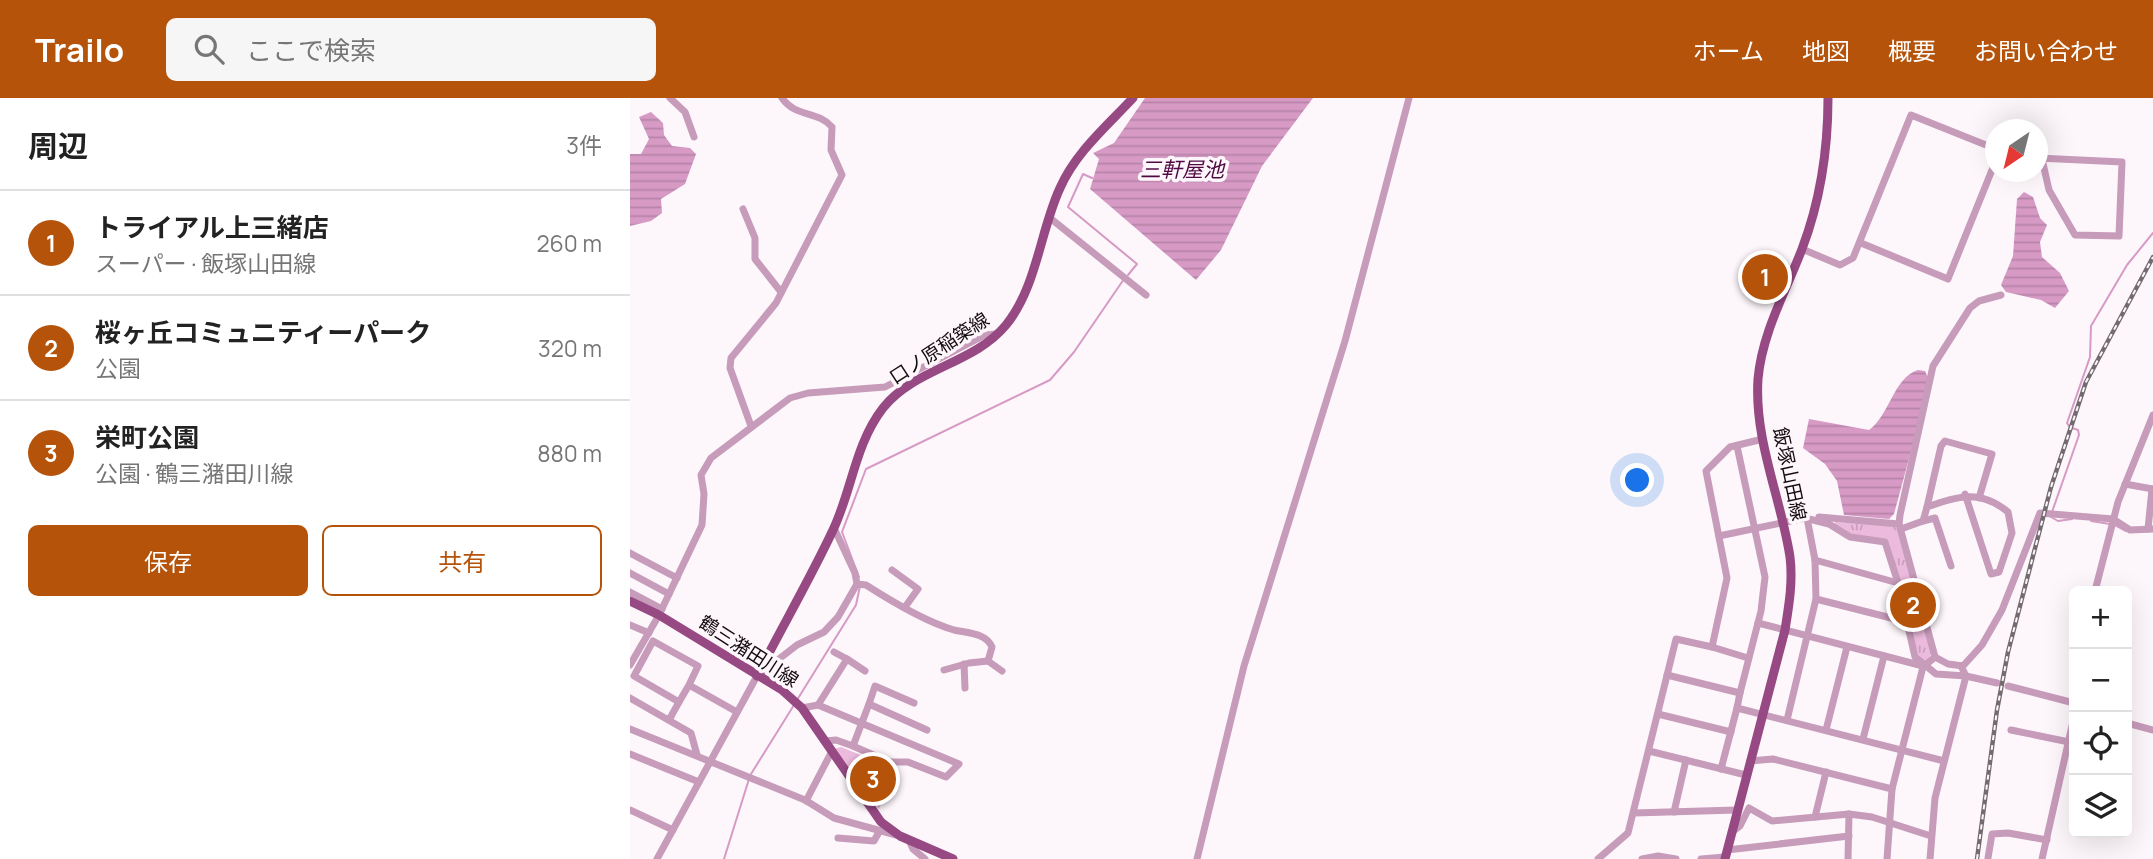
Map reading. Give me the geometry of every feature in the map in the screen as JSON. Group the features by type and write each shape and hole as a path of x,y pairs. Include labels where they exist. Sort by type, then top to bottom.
{"main road":[{"name":"飯塚山田線","path":"1726,855 1785,630 1791,579 1783,522 1763,439 1758,379 1763,352 1822,187 1828,98"},
{"name":"口ノ原稲築線","path":"757,676 834,528 862,445 885,407 911,384 996,334 1017,307 1051,218 1058,190 1074,163 1129,99"},
{"name":"鶴三潴田川線","path":"630,601 660,612 782,690 802,708 866,804 881,821 905,838 953,859"}],"street":[{"path":"670,98 685,112 694,137"},
{"path":"751,426 730,368 731,358 781,292 842,175 831,150 832,127 818,116 792,110 782,98"},
{"path":"1197,859 1244,666 1345,341 1409,98"},
{"path":"1802,249 1840,265 1849,263 1861,243 1911,115 1985,145"},
{"path":"2040,158 2122,162 2119,236 2074,235 2049,190 2040,158"},
{"path":"1861,243 1948,278 1987,182"},
{"path":"743,209 755,238 755,259 768,280 781,292"},
{"path":"1051,218 1146,295"},
{"path":"1935,657 1900,526 1933,366 1970,308 1979,301 2001,295"},
{"path":"630,665 660,612 702,525 702,470 711,458 751,426 799,394 885,387 985,335 996,334"},
{"path":"2096,586 2112,522 2153,415"},
{"path":"1712,647 1727,578 1705,477 1710,464 1730,447 1763,439"},
{"path":"1923,522 1941,446 1945,441 1992,454 1979,498"},
{"path":"1721,769 1758,623 1765,577 1737,446"},
{"path":"1962,666 1982,645 2002,610 2040,513 2112,522 2130,530 2150,529 2152,489 2125,484"},
{"path":"1927,507 1965,494 2008,512 2012,533 1998,572 1990,574 1965,494"},
{"path":"1787,720 1816,599 1815,560 1805,518"},
{"path":"1805,518 1829,524 1850,537 1885,542 1898,583 1915,657 1923,667"},
{"path":"1719,536 1805,518 1900,526 1935,518 1951,566"},
{"path":"657,859 757,676 797,645 824,632 838,617 857,584 855,573 834,528"},
{"path":"630,553 677,578"},
{"path":"1815,560 1898,583"},
{"path":"892,570 918,589 905,607"},
{"path":"630,573 669,594"},
{"path":"857,584 866,585 951,629 986,639 992,647 988,662"},
{"path":"630,592 660,612"},
{"path":"1816,599 1907,622"},
{"path":"1758,623 1923,667 1945,677 1966,676 1997,683"},
{"path":"630,625 649,633"},
{"path":"1598,859 1624,840 1634,813 1676,639 1748,658"},
{"path":"669,720 698,669 696,664 653,641 634,676 679,702"},
{"path":"630,645 639,649"},
{"path":"1826,730 1847,647"},
{"path":"834,652 865,671"},
{"path":"1863,739 1884,656"},
{"path":"1930,859 1935,798 1966,676 1962,666 1935,657"},
{"path":"1887,859 1892,789 1923,667 1935,657"},
{"path":"818,705 846,659"},
{"path":"944,670 964,664 988,662 1002,671"},
{"path":"964,664 965,688"},
{"path":"1667,675 1740,693"},
{"path":"689,685 737,712"},
{"path":"853,746 875,686 914,703"},
{"path":"2008,686 2069,702"},
{"path":"630,698 691,733 696,755"},
{"path":"869,704 927,730"},
{"path":"802,708 818,705 959,764 946,777 908,762 889,762 853,746 825,741"},
{"path":"1737,708 1944,761"},
{"path":"1658,714 1731,732"},
{"path":"2132,724 2153,730"},
{"path":"630,729 806,801 834,818 905,838 925,859"},
{"path":"2011,730 2069,742 2042,859"},
{"path":"806,801 832,751"},
{"path":"1649,751 1746,775"},
{"path":"630,754 649,764 699,782"},
{"path":"1750,761 1773,759 1892,789"},
{"path":"1674,812 1686,760"},
{"path":"1815,817 1826,772"},
{"path":"1731,833 1740,826 1749,808 1772,821 1849,814 1931,836"},
{"path":"630,810 673,831"},
{"path":"1634,813 1737,810"},
{"path":"1848,859 1849,814"},
{"path":"838,838 868,842 874,841 879,832"},
{"path":"1989,858 1992,834 2008,833 2047,840"},
{"path":"1701,859 1849,836"},
{"path":"1642,859 1658,856 1676,859"}],"green space":[{"path":"1835,522 1894,526 1898,529 1931,654 1927,662 1919,659 1889,543 1852,536 1835,525"},
{"path":"841,747 888,766 896,765 879,809 863,792 834,749"}],"water":[{"name":"三軒屋池","path":"1145,98 1313,98 1262,166 1221,250 1196,280 1090,189 1099,159 1093,153 1114,143"},
{"path":"651,112 663,123 664,135 672,146 690,148 696,154 685,184 661,199 662,213 651,221 630,226 630,154 641,154 649,139 639,117"},
{"path":"2024,192 2033,197 2040,218 2047,225 2040,242 2042,257 2060,273 2069,291 2055,308 2041,300 2006,292 2001,285 2013,256 2017,199"},
{"path":"1918,370 1925,371 1928,378 1923,407 1894,514 1889,519 1844,515 1837,481 1825,464 1803,448 1809,419 1869,430 1882,415 1903,381"}],"waterway":[{"path":"1092,178 1083,174 1068,207 1137,264 1128,275"},
{"path":"2069,426 2067,423 2090,357 2091,326 2127,265 2153,233"},
{"path":"859,577 842,532 866,469 1050,380 1074,352 1124,279"},
{"path":"2052,512 2079,435 2078,430 2072,428"},
{"path":"2051,517 2058,521 2072,519"},
{"path":"2091,521 2110,524"},
{"path":"2115,525 2126,531"},
{"path":"797,700 856,605 860,586"},
{"path":"751,774 794,705"},
{"path":"724,859 749,779"}],"railway":[{"path":"1977,859 1997,710 2008,652 2051,487 2086,382 2153,257"}],"place":[{"name":"トライアル上三緒店","path":"1765,277"},
{"name":"桜ヶ丘コミュニティーパーク","path":"1913,605"},
{"name":"栄町公園","path":"873,779"}]}
